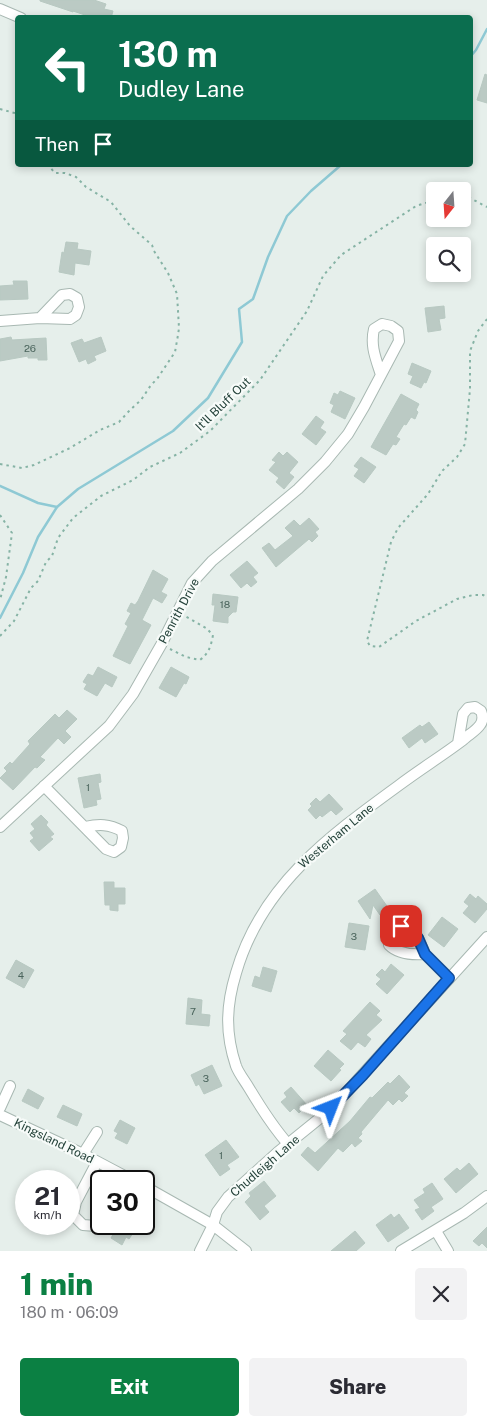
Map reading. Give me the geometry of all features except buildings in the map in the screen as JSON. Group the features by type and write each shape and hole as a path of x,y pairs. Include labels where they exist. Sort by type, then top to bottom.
{"street":[{"path":"0,10 15,16"},
{"path":"0,321 40,318"},
{"name":"Penrith Drive","path":"0,827 109,726 133,694 197,576 212,561 298,489 325,462 348,434 381,376"},
{"name":"Westerham Lane","path":"288,1144 269,1119 236,1068 231,1048 227,1016 231,990 251,933 268,903 315,850 398,785 458,744"},
{"path":"44,786 85,827"},
{"name":"Chudleigh Lane","path":"200,1251 217,1212 228,1198 342,1098 487,937"},
{"path":"425,954 449,978"},
{"path":"0,1108 10,1086"},
{"path":"0,1128 4,1116"},
{"name":"Kingsland Road","path":"4,1116 84,1154 109,1170"},
{"path":"84,1154 97,1132"},
{"path":"93,1170 97,1162"},
{"path":"90,1175 76,1202 74,1215 83,1225 90,1226"},
{"path":"155,1192 213,1224 246,1251"},
{"path":"401,1251 436,1231 487,1196"},
{"path":"436,1231 448,1251"}],"path":[{"path":"0,109 15,113"},
{"path":"0,464 22,468 34,465 119,422 141,400 175,352 179,328 178,294 152,245 130,226 111,202 86,187 76,177 65,173 55,173 50,167"},
{"path":"471,199 487,207"},
{"name":"It'll Bluff Out","path":"0,636 14,621 31,588 38,581 46,562 52,556 58,538 73,518 101,496 133,480 150,467 180,453 210,431 260,380 299,324 323,276 341,255 416,206 426,203"},
{"path":"487,319 478,331 470,351 470,389 465,444 457,457 442,471 428,494 398,528 391,542 366,641 370,646 378,647 416,621 457,598 473,594 487,597"},
{"path":"0,515 12,533 6,577 0,600"},
{"path":"161,645 186,657 200,660 207,654 212,644 213,635 206,628 177,612"}],"waterway":[{"path":"473,54 487,29"},
{"path":"0,618 23,573 38,537 57,507 78,489 173,431 208,398 242,342 239,309 253,299 268,257 287,216 311,191 339,167"},
{"path":"0,486 38,503 57,507"}],"route":[{"path":"331,1108 363,1075 449,978 425,954 418,938 410,928 401,926"}]}
